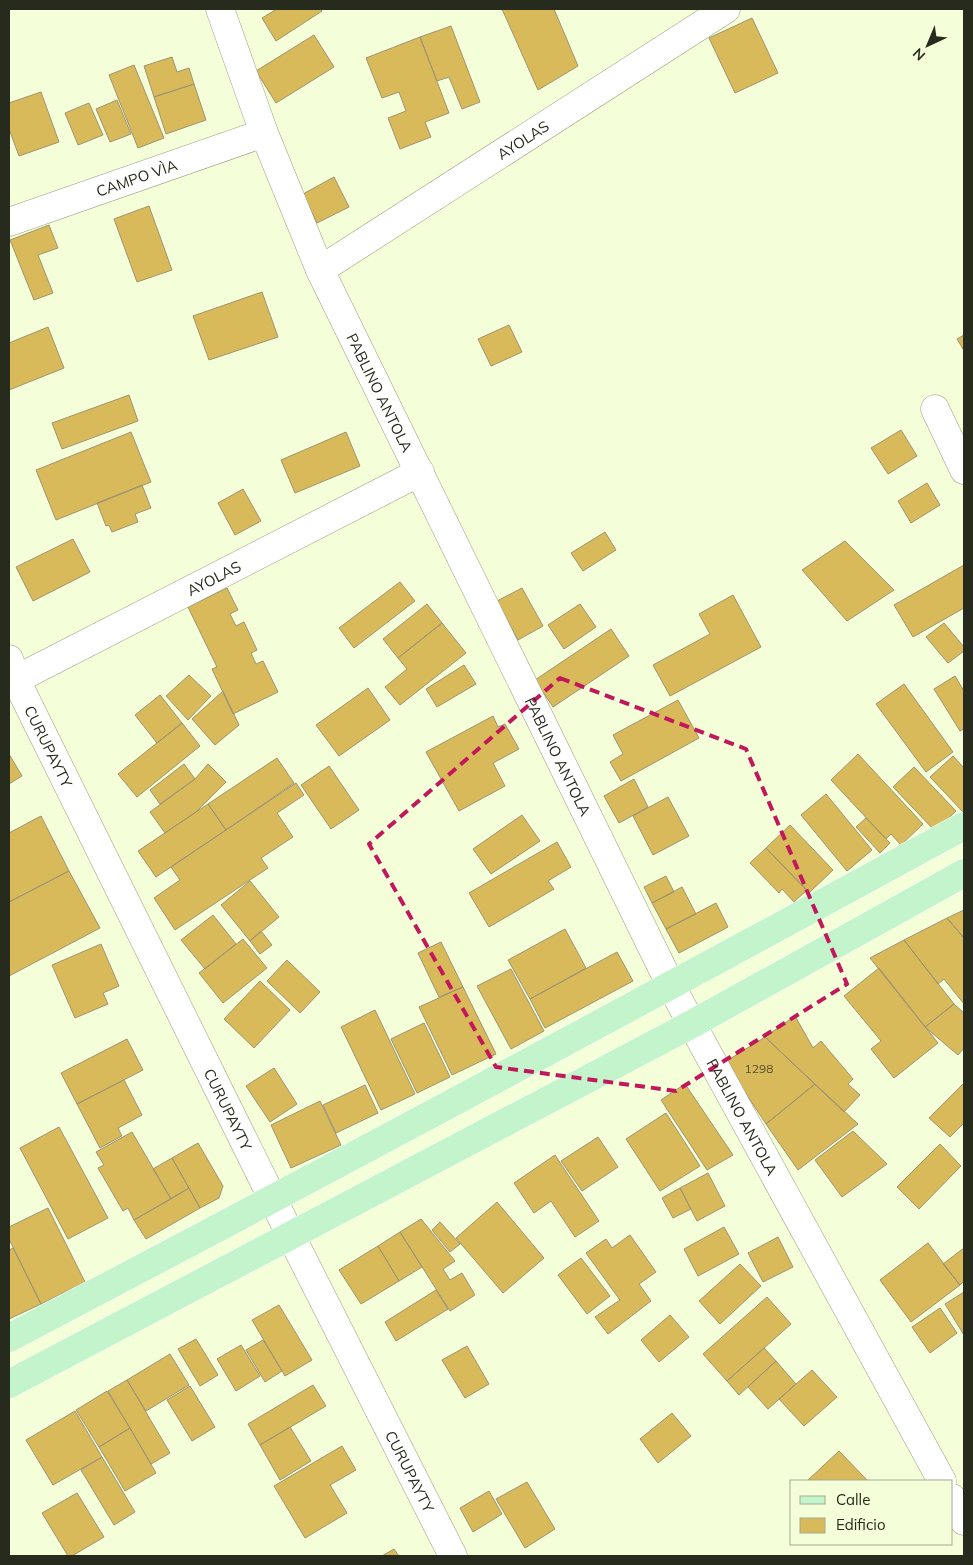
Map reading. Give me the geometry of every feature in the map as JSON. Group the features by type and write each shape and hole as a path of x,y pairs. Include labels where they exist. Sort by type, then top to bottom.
{"main road":[{"path":"9,1338 273,1200 964,826"},
{"path":"9,1384 692,1024 964,873"}],"street":[{"name":"PABLINO ANTOLA","path":"220,9 264,133 320,270 671,986 941,1480"},
{"name":"AYOLAS","path":"320,270 726,9"},
{"name":"CAMPO VÌA","path":"9,222 264,133"},
{"path":"935,409 964,470"},
{"name":"AYOLAS","path":"11,674 420,472"},
{"name":"CURUPAYTY","path":"11,674 453,1556"},
{"path":"953,1500 964,1521"}],"highlighted area":[{"path":"560,678 746,749 847,984 676,1091 496,1067 369,844"}],"building":[{"path":"277,9 320,9 322,11 276,41 262,18"},
{"path":"502,9 554,9 578,66 538,90"},
{"path":"752,18 778,73 735,93 709,38"},
{"path":"451,26 480,102 462,109 449,77 437,81 420,37"},
{"path":"314,35 334,67 276,103 256,71"},
{"path":"420,37 449,113 425,122 431,137 400,149 388,118 406,111 399,92 382,98 366,58"},
{"path":"172,57 177,72 189,68 194,84 154,97 144,66"},
{"path":"134,65 164,138 138,148 109,75"},
{"path":"194,84 206,120 166,134 154,97"},
{"path":"41,92 59,142 19,156 9,129 9,103"},
{"path":"117,100 131,134 110,142 96,109"},
{"path":"89,103 103,135 78,145 65,113"},
{"path":"334,177 349,207 317,223 303,194"},
{"path":"149,206 172,270 137,282 114,219"},
{"path":"49,225 58,248 38,255 53,293 34,300 10,240"},
{"path":"262,292 278,337 209,360 193,316"},
{"path":"509,325 522,352 491,366 478,339"},
{"path":"48,327 64,368 9,390 9,343"},
{"path":"964,335 964,348 963,349 957,339"},
{"path":"129,395 138,421 62,449 52,423"},
{"path":"901,430 917,456 888,474 871,448"},
{"path":"131,432 151,482 56,520 36,470"},
{"path":"346,432 360,466 295,493 281,460"},
{"path":"927,483 940,505 911,523 898,501"},
{"path":"142,485 151,508 135,514 138,522 112,532 109,525 106,526 97,503"},
{"path":"243,489 261,521 235,535 218,503"},
{"path":"605,532 616,550 583,571 571,553"},
{"path":"73,539 90,572 33,601 16,567"},
{"path":"845,541 894,590 847,621 802,570"},
{"path":"964,565 964,608 913,637 894,605"},
{"path":"400,582 415,601 354,648 339,628"},
{"path":"227,588 238,610 230,614 236,626 244,622 257,650 251,653 256,664 263,661 278,692 233,714 212,669 217,667 188,607"},
{"path":"522,588 543,626 518,640 497,601"},
{"path":"733,595 761,647 670,696 653,665 710,634 699,614"},
{"path":"427,604 442,623 398,658 383,639"},
{"path":"580,604 596,627 564,649 548,625"},
{"path":"442,623 466,653 400,705 385,687 407,669 398,658"},
{"path":"944,623 964,647 964,651 948,663 926,637"},
{"path":"611,629 629,656 553,707 535,680"},
{"path":"464,665 476,684 437,707 426,689"},
{"path":"189,675 211,696 188,720 166,696"},
{"path":"955,676 964,691 964,729 960,731 934,689"},
{"path":"904,684 953,752 926,772 876,704"},
{"path":"368,688 390,720 339,756 316,725"},
{"path":"223,691 239,725 215,745 192,719"},
{"path":"160,695 182,723 157,743 135,715"},
{"path":"678,700 699,738 621,781 610,762 623,754 613,735"},
{"path":"493,716 498,727 505,724 519,749 493,763 505,786 459,811 426,752"},
{"path":"182,723 200,746 137,797 118,774"},
{"path":"9,754 22,776 9,784"},
{"path":"858,754 923,824 901,845 891,834 886,839 831,780"},
{"path":"953,756 964,768 963,812 930,777"},
{"path":"277,758 294,783 226,830 208,804"},
{"path":"184,764 195,779 160,804 150,790"},
{"path":"208,764 226,782 196,812 165,833 150,812 195,779"},
{"path":"329,766 359,810 331,829 301,785"},
{"path":"914,767 956,811 935,831 893,787"},
{"path":"634,779 648,807 619,823 604,796"},
{"path":"296,783 304,795 277,813 293,837 261,858 268,868 175,930 154,898 180,880 171,867"},
{"path":"826,794 872,850 847,871 801,815"},
{"path":"668,797 689,836 653,855 633,816"},
{"path":"208,804 226,830 156,877 138,851"},
{"path":"522,815 540,841 491,874 473,849"},
{"path":"41,816 69,871 9,902 9,833"},
{"path":"866,818 890,843 880,853 856,827"},
{"path":"790,825 833,870 809,893 766,848"},
{"path":"557,842 571,867 548,881 554,889 489,927 469,893"},
{"path":"766,848 807,890 794,902 782,889 779,893 750,863"},
{"path":"69,871 100,928 9,976 9,902"},
{"path":"666,876 674,892 652,903 644,887"},
{"path":"250,881 279,917 250,941 221,905"},
{"path":"682,887 696,914 666,929 652,903"},
{"path":"716,903 728,927 679,953 666,929"},
{"path":"964,910 964,938 947,918"},
{"path":"213,915 236,944 205,969 181,940"},
{"path":"947,918 964,938 964,1004 944,979 938,984 904,940"},
{"path":"565,929 586,968 530,999 508,960"},
{"path":"261,931 272,945 260,954 250,941"},
{"path":"243,939 267,968 223,1003 199,973"},
{"path":"904,940 954,1004 925,1027 870,958"},
{"path":"441,942 463,987 439,997 418,953"},
{"path":"101,944 119,986 103,993 108,1004 75,1018 52,965"},
{"path":"617,952 633,981 545,1028 530,999"},
{"path":"287,960 320,992 300,1013 267,981"},
{"path":"879,968 938,1043 894,1078 871,1049 881,1041 844,996"},
{"path":"511,969 544,1031 511,1049 477,986"},
{"path":"260,981 290,1010 254,1048 224,1019"},
{"path":"463,987 496,1054 452,1075 419,1007"},
{"path":"954,1004 964,1013 964,1048 958,1055 925,1027"},
{"path":"375,1010 415,1094 381,1110 341,1027"},
{"path":"795,1016 813,1048 821,1041 853,1079 848,1084 860,1095 844,1112 765,1037"},
{"path":"424,1023 450,1077 417,1093 391,1039"},
{"path":"765,1037 815,1084 766,1124 725,1062"},
{"path":"127,1039 143,1070 77,1104 61,1073"},
{"path":"274,1068 297,1104 270,1122 246,1086"},
{"path":"124,1080 142,1115 118,1128 122,1136 100,1148 77,1104"},
{"path":"964,1083 964,1123 950,1137 929,1118"},
{"path":"685,1084 733,1155 707,1170 661,1100"},
{"path":"815,1084 858,1124 798,1170 766,1124"},
{"path":"365,1085 378,1113 336,1133 323,1105"},
{"path":"320,1101 341,1145 291,1168 271,1125"},
{"path":"666,1113 700,1166 660,1191 626,1139"},
{"path":"59,1127 108,1218 68,1239 20,1148"},
{"path":"853,1131 887,1164 842,1197 815,1160"},
{"path":"132,1132 171,1199 134,1220 128,1208 123,1211 98,1168 104,1165 96,1152"},
{"path":"598,1137 618,1167 582,1191 561,1161"},
{"path":"198,1143 223,1186 219,1198 200,1208 172,1158"},
{"path":"940,1144 961,1166 919,1209 897,1187"},
{"path":"555,1155 599,1221 575,1237 551,1201 534,1213 514,1183"},
{"path":"172,1158 189,1188 171,1199 153,1169"},
{"path":"708,1173 725,1206 697,1221 680,1188"},
{"path":"189,1188 200,1208 146,1239 134,1220"},
{"path":"680,1188 691,1209 673,1218 662,1198"},
{"path":"497,1202 544,1258 503,1293 456,1238"},
{"path":"48,1208 85,1282 41,1304 9,1239 9,1227"},
{"path":"421,1219 455,1261 443,1269 450,1280 462,1273 475,1295 450,1311 400,1232"},
{"path":"440,1222 460,1244 450,1252 432,1230"},
{"path":"724,1227 739,1254 698,1276 684,1249"},
{"path":"400,1232 422,1267 399,1281 378,1246"},
{"path":"630,1235 656,1272 639,1284 651,1301 608,1334 595,1317 620,1300 586,1253 606,1239 612,1248"},
{"path":"778,1237 793,1267 763,1282 748,1253"},
{"path":"928,1243 960,1285 911,1322 880,1280"},
{"path":"378,1246 399,1281 361,1304 339,1270"},
{"path":"13,1248 41,1304 9,1319 9,1250"},
{"path":"964,1248 964,1281 960,1285 943,1264"},
{"path":"581,1258 610,1296 587,1314 558,1275"},
{"path":"740,1264 761,1286 720,1324 699,1301"},
{"path":"436,1290 448,1309 396,1341 385,1322"},
{"path":"964,1292 964,1335 945,1304"},
{"path":"767,1297 791,1324 727,1381 703,1354"},
{"path":"279,1305 312,1360 285,1376 252,1320"},
{"path":"940,1308 957,1333 930,1353 912,1327"},
{"path":"670,1315 689,1337 659,1362 641,1340"},
{"path":"196,1339 218,1375 200,1386 178,1349"},
{"path":"263,1340 282,1371 265,1382 246,1350"},
{"path":"241,1345 260,1376 236,1391 217,1359"},
{"path":"467,1346 489,1384 465,1398 442,1360"},
{"path":"764,1348 776,1361 739,1395 727,1381"},
{"path":"170,1354 189,1385 146,1411 127,1380"},
{"path":"776,1361 796,1384 768,1409 748,1387"},
{"path":"812,1370 837,1397 804,1426 779,1399"},
{"path":"127,1380 170,1453 151,1464 108,1391"},
{"path":"313,1385 326,1406 260,1445 248,1424"},
{"path":"190,1386 215,1427 192,1441 167,1400"},
{"path":"107,1391 130,1428 99,1447 76,1410"},
{"path":"75,1411 102,1457 53,1485 26,1440"},
{"path":"672,1413 691,1436 658,1463 640,1439"},
{"path":"290,1427 311,1461 280,1480 260,1445"},
{"path":"130,1428 156,1473 125,1491 99,1447"},
{"path":"342,1446 356,1470 330,1485 347,1513 305,1538 274,1486"},
{"path":"839,1451 867,1480 808,1480"},
{"path":"102,1457 135,1512 114,1525 81,1470"},
{"path":"527,1482 555,1529 525,1548 496,1499"},
{"path":"489,1491 502,1514 473,1532 460,1508"},
{"path":"77,1493 104,1537 72,1556 68,1556 42,1513"},
{"path":"394,1549 399,1556 382,1556"}]}
